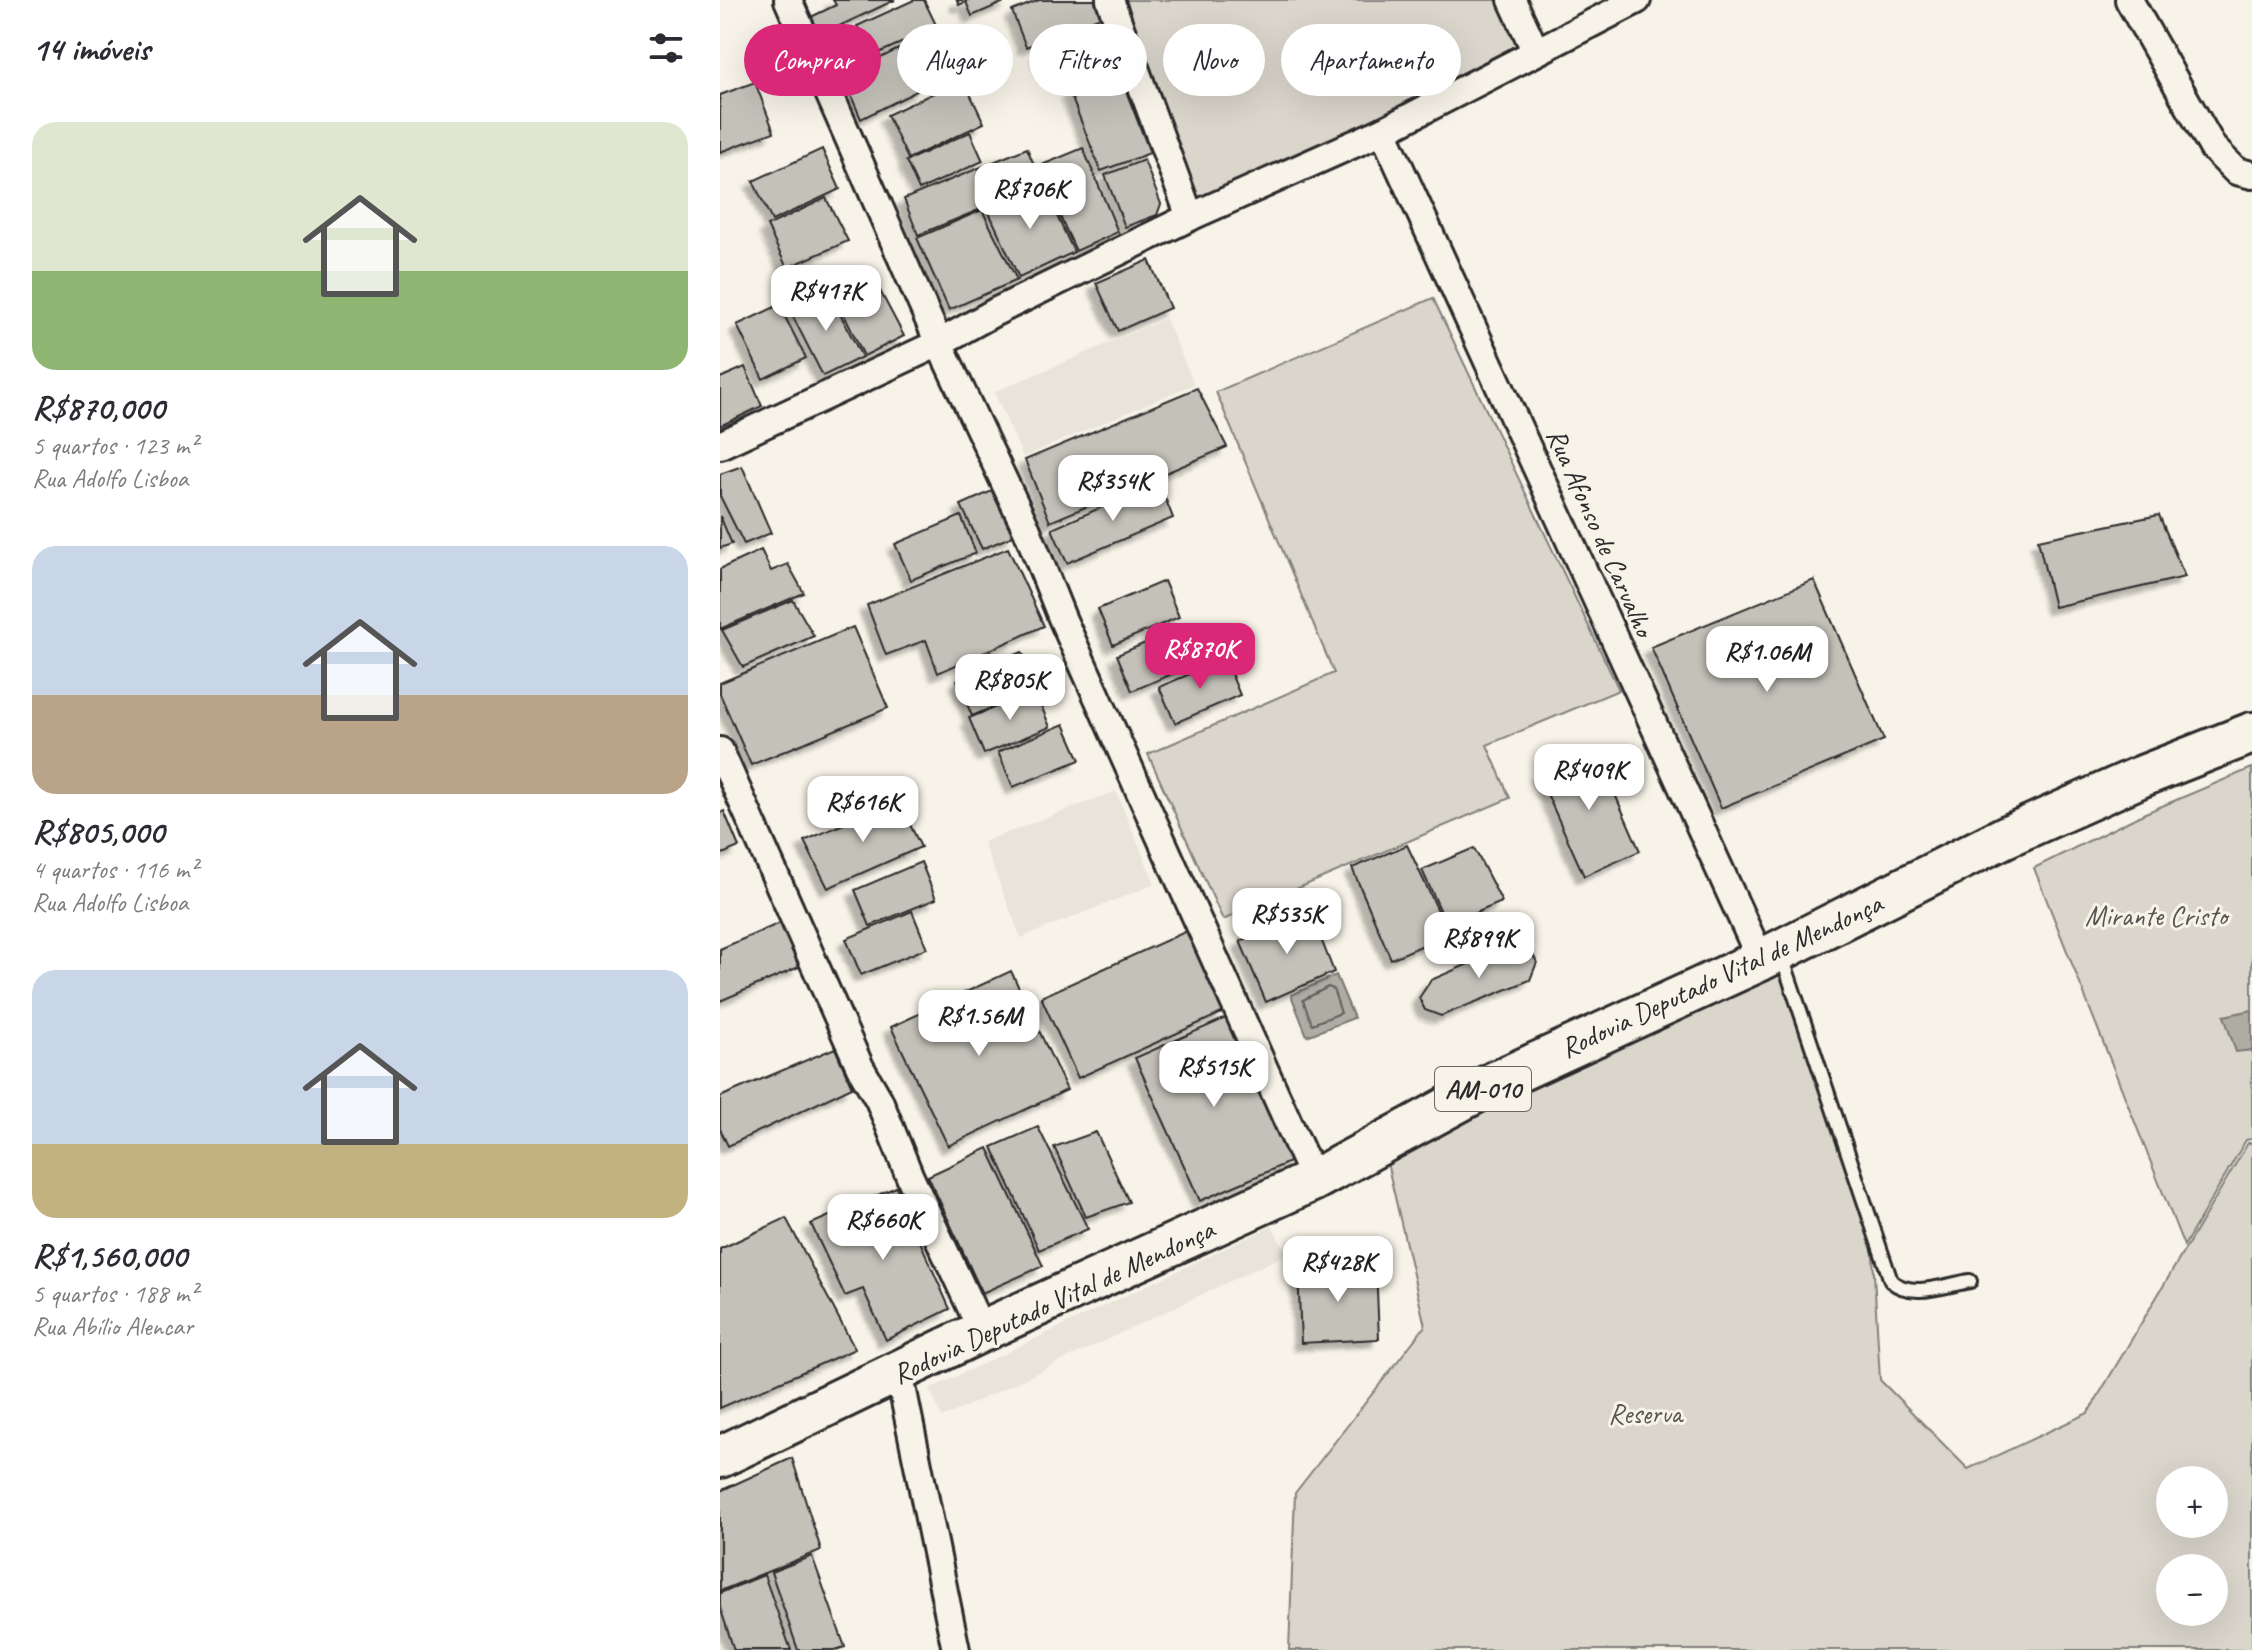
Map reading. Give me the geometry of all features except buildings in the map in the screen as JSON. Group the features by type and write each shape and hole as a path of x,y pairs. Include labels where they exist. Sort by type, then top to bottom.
{"main road":[{"name":"Rodovia Deputado Vital de Mendonça","path":"720,1457 982,1331 1314,1180 1495,1082 1770,955 2005,837 2140,777 2252,733"}],"street":[{"path":"788,0 939,343 1027,530 1062,618 1314,1180"},
{"path":"1110,0 1190,217"},
{"path":"1512,0 1535,50"},
{"path":"720,445 939,343 1009,305 1190,217 1383,131 1637,0"},
{"path":"2129,0 2213,148 2236,171 2252,175"},
{"name":"Rua Afonso de Carvalho","path":"1383,131 1770,955"},
{"path":"720,751 860,1067 879,1100 948,1262 982,1331"},
{"path":"899,1372 956,1650"}],"lane":[{"path":"1770,955 1891,1281 1910,1291 1970,1281"}],"shaded area":[{"path":"1166,319 1194,384 1023,457 994,392"},
{"path":"1116,791 1155,884 1021,938 983,842"},
{"path":"1272,1226 1287,1254 942,1418 930,1389"}],"green space":[{"path":"1121,0 1508,0 1527,40 1461,74 1461,24 1281,24 1281,96 1418,96 1200,208 1147,68 1147,24 1130,24"},
{"path":"1433,298 1619,690 1487,745 1510,798 1223,920 1148,754 1334,673 1216,392"},
{"name":"Mirante Cristo","path":"2252,768 2252,1139 2246,1140 2184,1246 2034,868 2143,814"},
{"name":"Reserva","path":"1780,971 1870,1203 1880,1380 1968,1469 2088,1413 2248,1143 2252,1143 2252,1650 1289,1650 1295,1493 1425,1326 1385,1154"}],"water":[{"path":"1336,975 1354,1018 1307,1036 1291,995"},
{"path":"2252,1010 2252,1050 2236,1052 2224,1016"}]}
